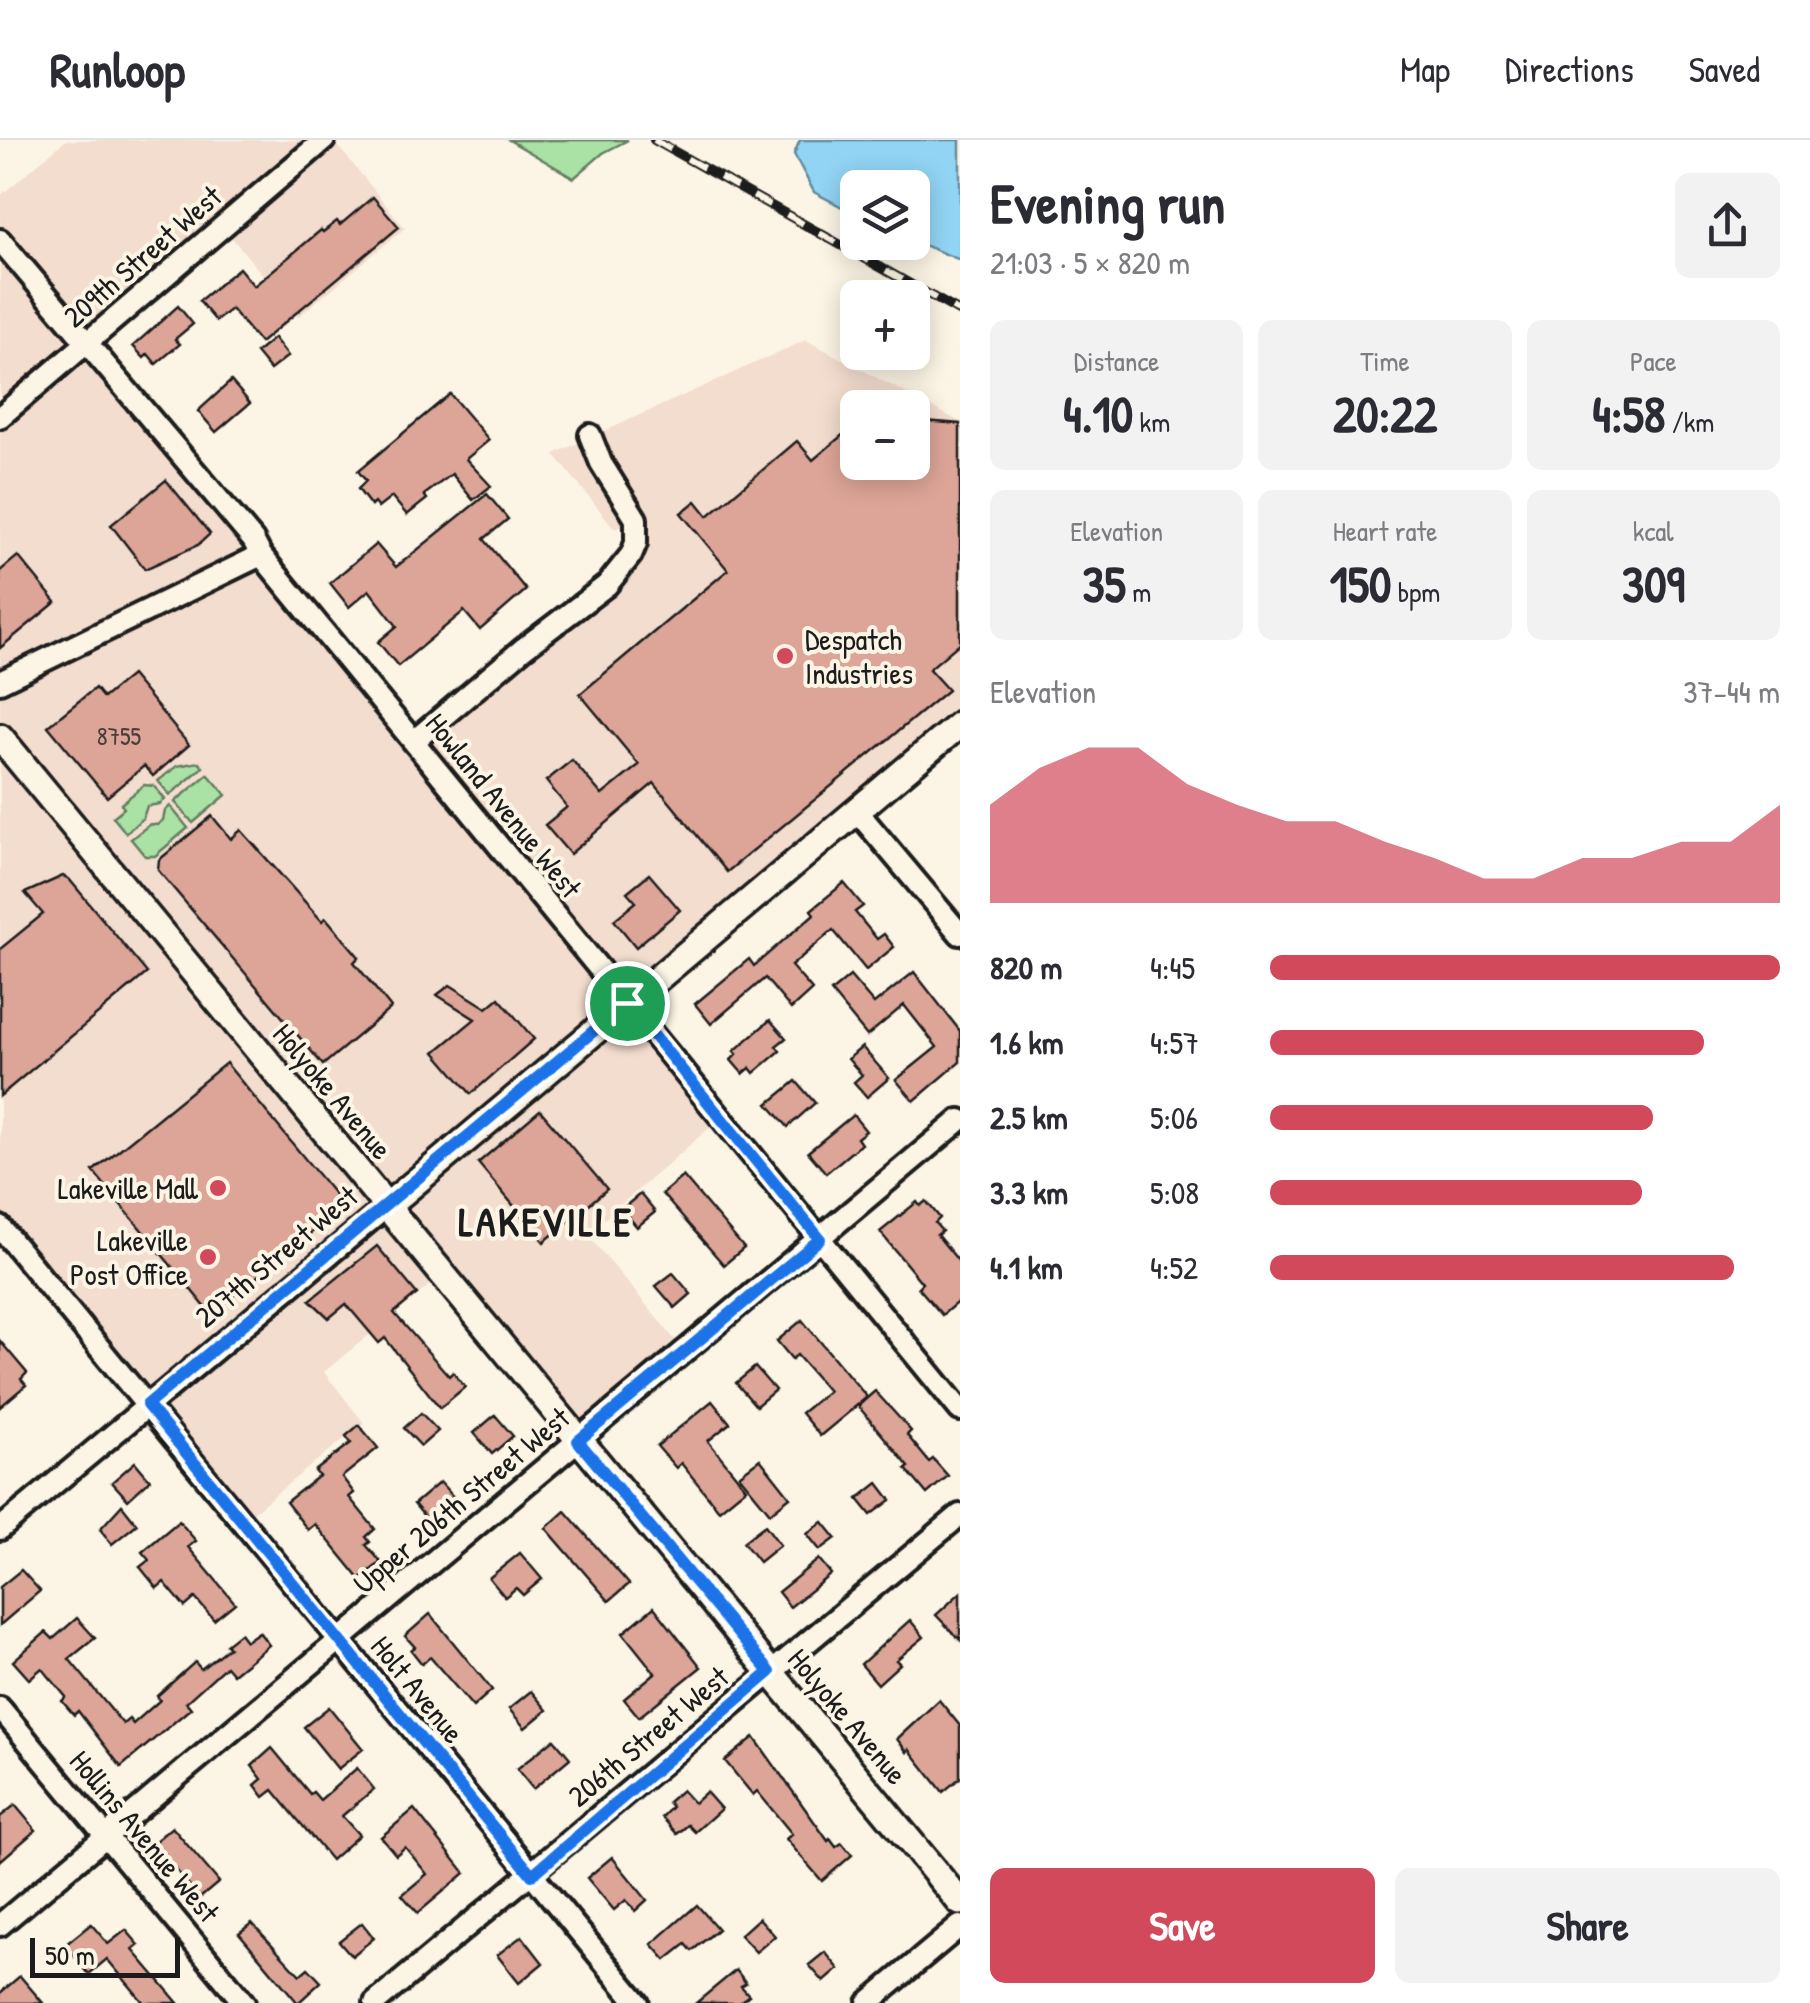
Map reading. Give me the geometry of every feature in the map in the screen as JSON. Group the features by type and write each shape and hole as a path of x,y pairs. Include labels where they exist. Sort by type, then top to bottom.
{"street":[{"name":"209th Street West","path":"0,417 324,140"},
{"name":"Howland Avenue West","path":"0,240 253,540 960,1410"},
{"path":"414,741 524,648 607,585 631,555 636,542 636,519 601,463 590,435"},
{"path":"0,682 262,555"},
{"name":"207th Street West","path":"0,1528 960,724"},
{"name":"Holyoke Avenue","path":"0,737 960,1902"},
{"path":"856,810 960,934"},
{"name":"Upper 206th Street West","path":"0,1925 960,1120"},
{"name":"Holt Avenue","path":"0,1227 638,2003"},
{"name":"206th Street West","path":"375,2003 960,1515"},
{"name":"Hollins Avenue West","path":"0,1708 244,2003"},
{"path":"868,2003 960,1926"}],"shaded area":[{"path":"66,140 333,140 405,228 298,317 222,226 88,343 414,741 607,585 635,522 615,529 554,454 806,340 840,358 840,370 862,370 900,390 840,390 840,480 930,480 930,406 960,422 960,724 627,1003 721,1118 587,1234 686,1353 579,1441 441,1276 324,1372 364,1423 242,1521 9,1239 0,1246 0,196"}],"green space":[{"path":"509,140 628,140 603,153 574,178"},
{"path":"199,762 203,767 170,795 158,781 177,766"},
{"path":"208,774 226,795 193,823 175,802"},
{"path":"144,785 154,786 165,799 147,806 143,818 126,833 113,817 124,808 121,804"},
{"path":"170,806 188,828 155,856 145,856 131,839 150,824 157,825 163,820"}],"water":[{"path":"800,140 960,140 960,260 930,248 930,170 840,170 840,206 814,192 794,154"}],"building":[{"path":"373,197 399,227 260,343 231,309 216,321 199,301 239,268 254,286 321,230 337,221 340,225"},
{"path":"178,306 193,324 175,339 180,344 156,364 148,354 144,358 133,346"},
{"path":"274,338 288,356 270,370 256,353"},
{"path":"231,381 250,403 216,432 198,411"},
{"path":"450,394 489,440 466,459 491,486 473,500 452,474 424,495 427,499 407,515 392,497 378,508 374,503 371,506 358,489 366,481 358,471"},
{"name":"Despatch Industries","path":"930,422 960,424 960,643 929,669 948,690 727,872 654,783 570,854 545,825 567,807 546,781 572,760 602,795 639,765 580,694 728,570 681,513 696,501 708,516 797,441 813,460 840,437 840,480 930,480"},
{"path":"166,480 210,534 198,545 145,569 111,525"},
{"path":"487,494 508,519 484,539 526,590 480,630 464,611 398,666 378,642 397,626 369,590 349,607 330,583 376,544 396,567"},
{"path":"18,556 56,602 0,648 0,571"},
{"path":"131,675 189,745 153,776 144,766 107,797 48,726 95,688 103,698"},
{"path":"212,816 231,839 241,830 322,921 326,918 359,957 354,962 391,1008 323,1065 158,870 159,860"},
{"path":"649,874 680,910 636,947 614,920 636,902 627,892"},
{"path":"63,876 147,973 0,1096 0,949 43,914 25,893"},
{"path":"844,883 863,906 855,912 877,939 884,934 894,947 866,970 833,930 791,966 812,990 791,1009 765,978 711,1024 695,1004 749,959 754,966"},
{"path":"914,972 960,1031 960,1062 914,1101 896,1080 937,1047 904,1005 867,1036 831,992 850,976 874,1004"},
{"path":"450,985 487,1008 499,998 534,1039 471,1094 435,1052 475,1019 437,995"},
{"path":"770,1020 786,1038 776,1046 780,1051 754,1073 750,1068 743,1074 731,1060 737,1054 734,1051"},
{"path":"862,1047 889,1078 867,1097 854,1082 862,1075 848,1059"},
{"name":"Lakeville Mall","path":"226,1063 344,1206 211,1314 93,1171"},
{"path":"796,1081 815,1103 788,1127 768,1104"},
{"path":"540,1110 607,1189 544,1242 478,1163"},
{"path":"853,1115 866,1131 857,1138 861,1144 826,1173 808,1152"},
{"path":"683,1176 744,1248 724,1265 662,1194"},
{"path":"640,1194 655,1212 637,1227 622,1209"},
{"path":"926,1201 940,1218 935,1223 942,1231 937,1235 960,1263 960,1300 942,1315 918,1287 922,1283 880,1232 917,1202 920,1206"},
{"path":"377,1246 417,1294 394,1313 449,1376 453,1372 465,1387 440,1408 385,1338 379,1343 346,1304 329,1318 310,1300"},
{"path":"673,1273 691,1294 675,1308 656,1286"},
{"path":"802,1320 867,1397 820,1436 801,1413 828,1391 797,1355 792,1359 777,1341"},
{"path":"0,1341 27,1373 21,1379 26,1385 0,1407"},
{"path":"755,1367 775,1390 756,1406 736,1383"},
{"path":"875,1391 911,1431 907,1435 929,1462 933,1459 948,1476 927,1494 858,1406"},
{"path":"712,1401 730,1423 708,1441 746,1488 719,1510 681,1463 676,1468 657,1446"},
{"path":"421,1413 438,1431 421,1446 404,1428"},
{"path":"495,1415 513,1436 492,1454 474,1433"},
{"path":"359,1425 378,1448 342,1477 354,1493 349,1497 375,1529 366,1537 370,1542 366,1545 381,1562 360,1579 315,1524 308,1530 286,1502 319,1476 315,1471 351,1443 346,1436"},
{"path":"760,1459 790,1497 770,1513 739,1475"},
{"path":"135,1462 150,1480 128,1500 112,1482"},
{"path":"440,1482 457,1501 430,1523 414,1504"},
{"path":"878,1483 891,1500 871,1515 858,1499"},
{"path":"122,1505 137,1524 112,1544 100,1529"},
{"path":"565,1511 629,1584 609,1601 546,1528"},
{"path":"179,1521 196,1541 188,1547 235,1603 214,1620 195,1598 185,1607 164,1582 157,1588 140,1567 149,1560 142,1552"},
{"path":"823,1522 836,1538 820,1550 807,1534"},
{"path":"765,1525 780,1545 759,1562 743,1542"},
{"path":"520,1553 542,1579 523,1595 516,1588 505,1597 489,1578"},
{"path":"819,1559 831,1574 790,1607 778,1592"},
{"path":"21,1570 40,1591 0,1625 0,1587"},
{"path":"960,1593 960,1640 936,1615"},
{"path":"654,1607 701,1667 639,1717 624,1699 655,1673 623,1633"},
{"path":"430,1614 492,1690 473,1707 430,1657 422,1664 411,1650 415,1647 405,1636"},
{"path":"77,1618 95,1638 69,1659 123,1724 129,1719 133,1724 195,1662 201,1669 240,1633 246,1641 259,1632 269,1645 233,1674 226,1666 186,1702 191,1708 121,1767 78,1711 74,1715 62,1701 66,1697 42,1668 29,1679 13,1661 46,1632 53,1639"},
{"path":"910,1620 924,1637 896,1660 900,1664 878,1684 861,1664"},
{"path":"531,1691 547,1710 525,1728 509,1709"},
{"path":"939,1700 960,1726 960,1778 943,1792 897,1739"},
{"path":"329,1707 363,1749 338,1769 304,1727"},
{"path":"754,1737 828,1841 836,1847 842,1843 852,1855 822,1881 786,1839 792,1834 757,1791 753,1795 725,1761"},
{"path":"554,1739 570,1758 533,1789 517,1769"},
{"path":"272,1748 310,1794 313,1792 320,1800 357,1768 374,1789 342,1816 359,1835 331,1860 273,1790 264,1797 255,1785 262,1779 252,1766"},
{"path":"682,1790 694,1803 706,1792 721,1809 695,1832 688,1825 677,1834 662,1817 672,1807 668,1802"},
{"path":"15,1805 36,1830 0,1861 0,1817"},
{"path":"414,1809 465,1873 418,1913 402,1895 427,1874 405,1847 396,1855 381,1837"},
{"path":"172,1827 219,1882 200,1898 153,1843"},
{"path":"612,1857 647,1900 635,1911 626,1900 614,1910 587,1878"},
{"path":"697,1905 718,1929 692,1951 686,1944 666,1960 652,1944"},
{"path":"759,1918 775,1936 756,1952 740,1935"},
{"path":"252,1923 300,1975 308,1968 321,1982 298,2003 239,1933"},
{"path":"362,1923 374,1938 352,1956 339,1941"},
{"path":"91,1924 108,1944 126,1930 139,1945 133,1950 178,2003 144,2003 107,1959 89,1974 65,1945"},
{"path":"522,1936 543,1963 519,1983 497,1955"},
{"path":"825,1952 839,1969 824,1982 809,1965"},
{"path":"736,1970 749,1995 739,2003 696,2003"},
{"path":"20,1976 43,2003 0,2003 0,1993"}],"railway":[{"path":"654,140 960,312"}],"place":[{"name":"Despatch Industries","path":"785,656"},
{"name":"Lakeville Mall","path":"218,1188"},
{"name":"Lakeville Post Office","path":"208,1257"}],"district":[{"name":"LAKEVILLE","path":"546,1221"}],"route":[{"path":"627,1003 820,1239 578,1441 770,1672 532,1875 147,1405 627,1003"}]}
